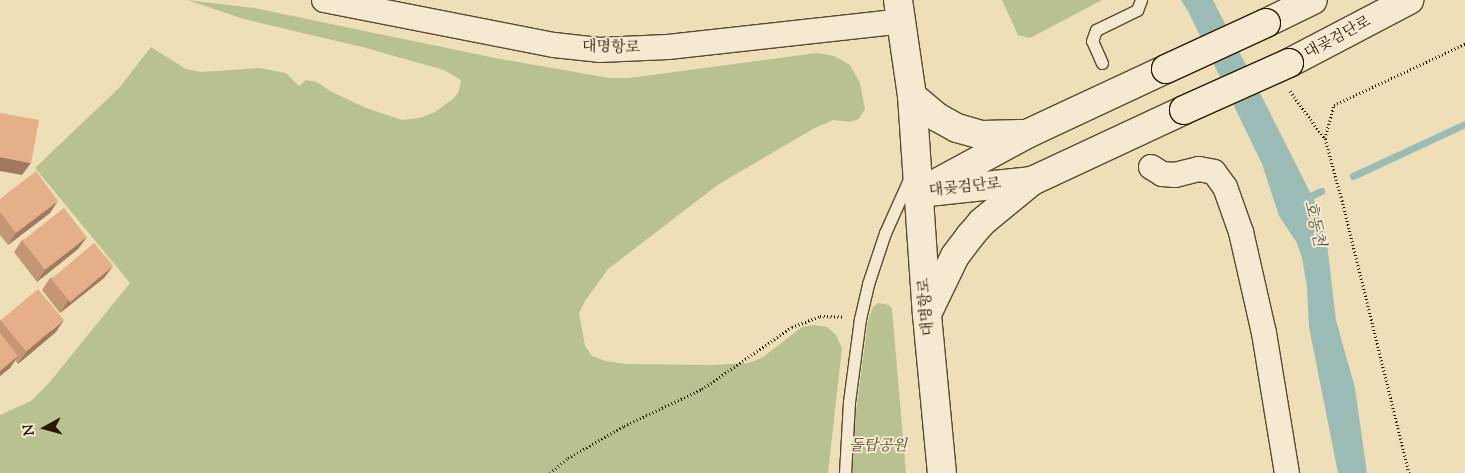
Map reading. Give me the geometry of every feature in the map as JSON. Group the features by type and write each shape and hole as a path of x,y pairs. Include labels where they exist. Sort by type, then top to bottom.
{"main road":[{"name":"대곶검단로","path":"918,193 1029,133 1313,0"},
{"name":"대곶검단로","path":"918,193 1032,181 1288,63 1409,0"},
{"name":"대명항로","path":"900,11 912,96 927,315 942,473"},
{"path":"912,96 937,117 957,128 982,135 1029,133"},
{"path":"927,315 954,256 982,222 1032,181"}],"street":[{"name":"대명항로","path":"324,0 554,45 599,50 668,47 900,11"},
{"path":"1151,167 1162,174 1175,175 1199,169 1214,172 1225,188 1241,232 1264,333 1287,473"}],"lane":[{"path":"1102,63 1092,41 1096,30 1137,10 1141,0"},
{"path":"844,473 848,402 860,319 868,284 885,233 916,165"}],"path":[{"path":"1409,473 1325,138 1334,106 1465,44"},
{"path":"550,473 568,458 624,426 702,389 792,327 806,320 832,315 860,319"}],"green space":[{"path":"187,0 254,8 495,58 609,78 629,78 817,53 834,56 850,65 860,83 865,109 859,119 850,122 833,120 813,129 719,184 608,269 585,301 579,313 585,346 592,356 606,361 625,364 712,365 748,363 762,358 802,327 814,325 827,327 836,335 842,348 828,473 0,473 0,415 31,401 49,383 130,283 35,168 120,87 151,47 186,69 201,72 259,68 286,73 299,86 306,80 317,82 330,91 366,108 402,120 420,118 435,112 454,98 459,91 461,80 444,70 366,48 244,19"},
{"path":"1002,0 1102,0 1030,38 1018,35"},
{"name":"돌탑공원","path":"878,303 889,305 892,309 906,473 851,473 852,441 868,321 873,307"}],"water":[{"name":"호동천","path":"1181,0 1213,0 1317,206 1327,243 1336,320 1355,388 1367,473 1338,473 1309,327 1307,287 1302,258 1297,243 1279,216 1262,164"}],"building":[{"path":"0,113 39,120 31,163 0,157"},
{"path":"36,171 58,201 16,233 0,212 0,199"},
{"path":"64,208 87,237 45,270 22,241"},
{"path":"94,243 113,266 70,302 51,279"},
{"path":"38,289 64,320 26,351 0,320"},
{"path":"0,333 18,356 0,371"}],"waterway":[{"path":"1353,176 1465,124"},
{"name":"호동천","path":"1304,199 1321,191"}]}
